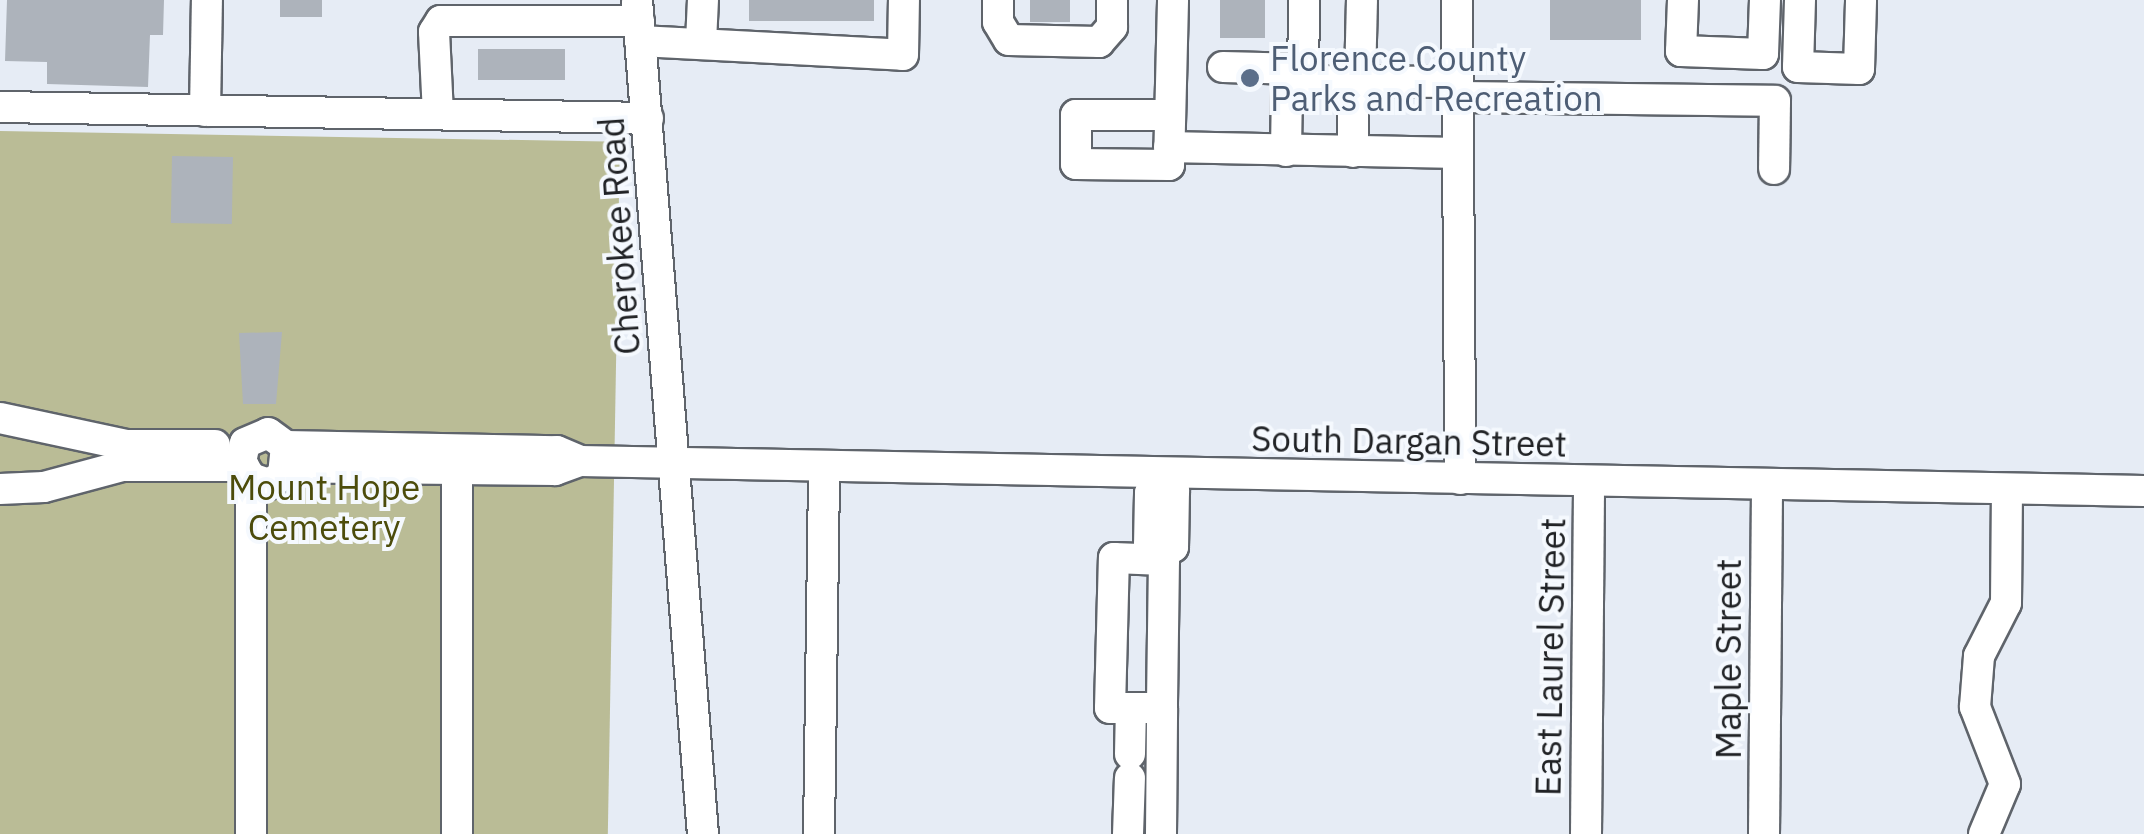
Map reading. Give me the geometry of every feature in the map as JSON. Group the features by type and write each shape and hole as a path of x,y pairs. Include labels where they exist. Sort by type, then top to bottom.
{"street":[{"path":"205,111 207,0"},
{"path":"701,42 702,0"},
{"path":"438,114 434,32 440,21 639,21 701,42 902,55 904,0"},
{"path":"998,0 998,22 1009,40 1099,42 1112,27 1112,0"},
{"path":"1170,115 1076,115 1076,164 1168,165 1170,115 1173,0"},
{"path":"1286,151 1287,90 1303,75 1304,0"},
{"path":"1353,152 1362,0"},
{"path":"1457,0 1460,480"},
{"path":"1683,0 1681,50 1763,54 1765,0"},
{"path":"1800,0 1798,67 1859,68 1861,0"},
{"name":"Cherokee Road","path":"639,21 702,834"},
{"path":"1223,68 1457,90 1775,101 1774,169"},
{"path":"0,107 648,118"},
{"path":"1169,147 1456,153"},
{"path":"0,418 126,444 263,464 556,470 580,461"},
{"path":"0,489 44,487 122,466 557,451 580,461"},
{"name":"South Dargan Street","path":"580,461 1162,479 1589,481 2144,491"},
{"path":"250,834 263,464"},
{"path":"263,464 267,834"},
{"path":"457,469 457,834"},
{"path":"819,834 824,469"},
{"path":"1162,479 1150,493 1149,546 1163,555"},
{"name":"East Laurel Street","path":"1586,834 1589,481"},
{"name":"Maple Street","path":"1764,834 1766,484"},
{"path":"1984,834 2005,784 1975,707 1979,656 2006,603 2007,489"},
{"path":"1162,708 1110,708 1114,558 1163,555"},
{"path":"1161,834 1163,555"},
{"path":"1128,834 1131,708"}],"green space":[{"name":"Mount Hope Cemetery","path":"0,131 620,142 608,834 0,834"}],"building":[{"path":"7,0 164,0 163,35 150,35 148,87 47,84 47,62 5,61"},
{"path":"280,0 322,0 322,17 280,17"},
{"path":"749,0 874,0 874,21 749,21"},
{"path":"1030,0 1070,0 1070,22 1030,22"},
{"path":"1220,0 1265,0 1265,38 1220,38"},
{"path":"1550,0 1641,0 1641,40 1550,40"},
{"path":"478,49 565,49 565,80 478,80"},
{"path":"172,156 233,157 232,224 171,223"},
{"path":"282,332 276,404 243,404 239,333"}],"place":[{"name":"Florence County Parks and Recreation","path":"1250,78"}]}
